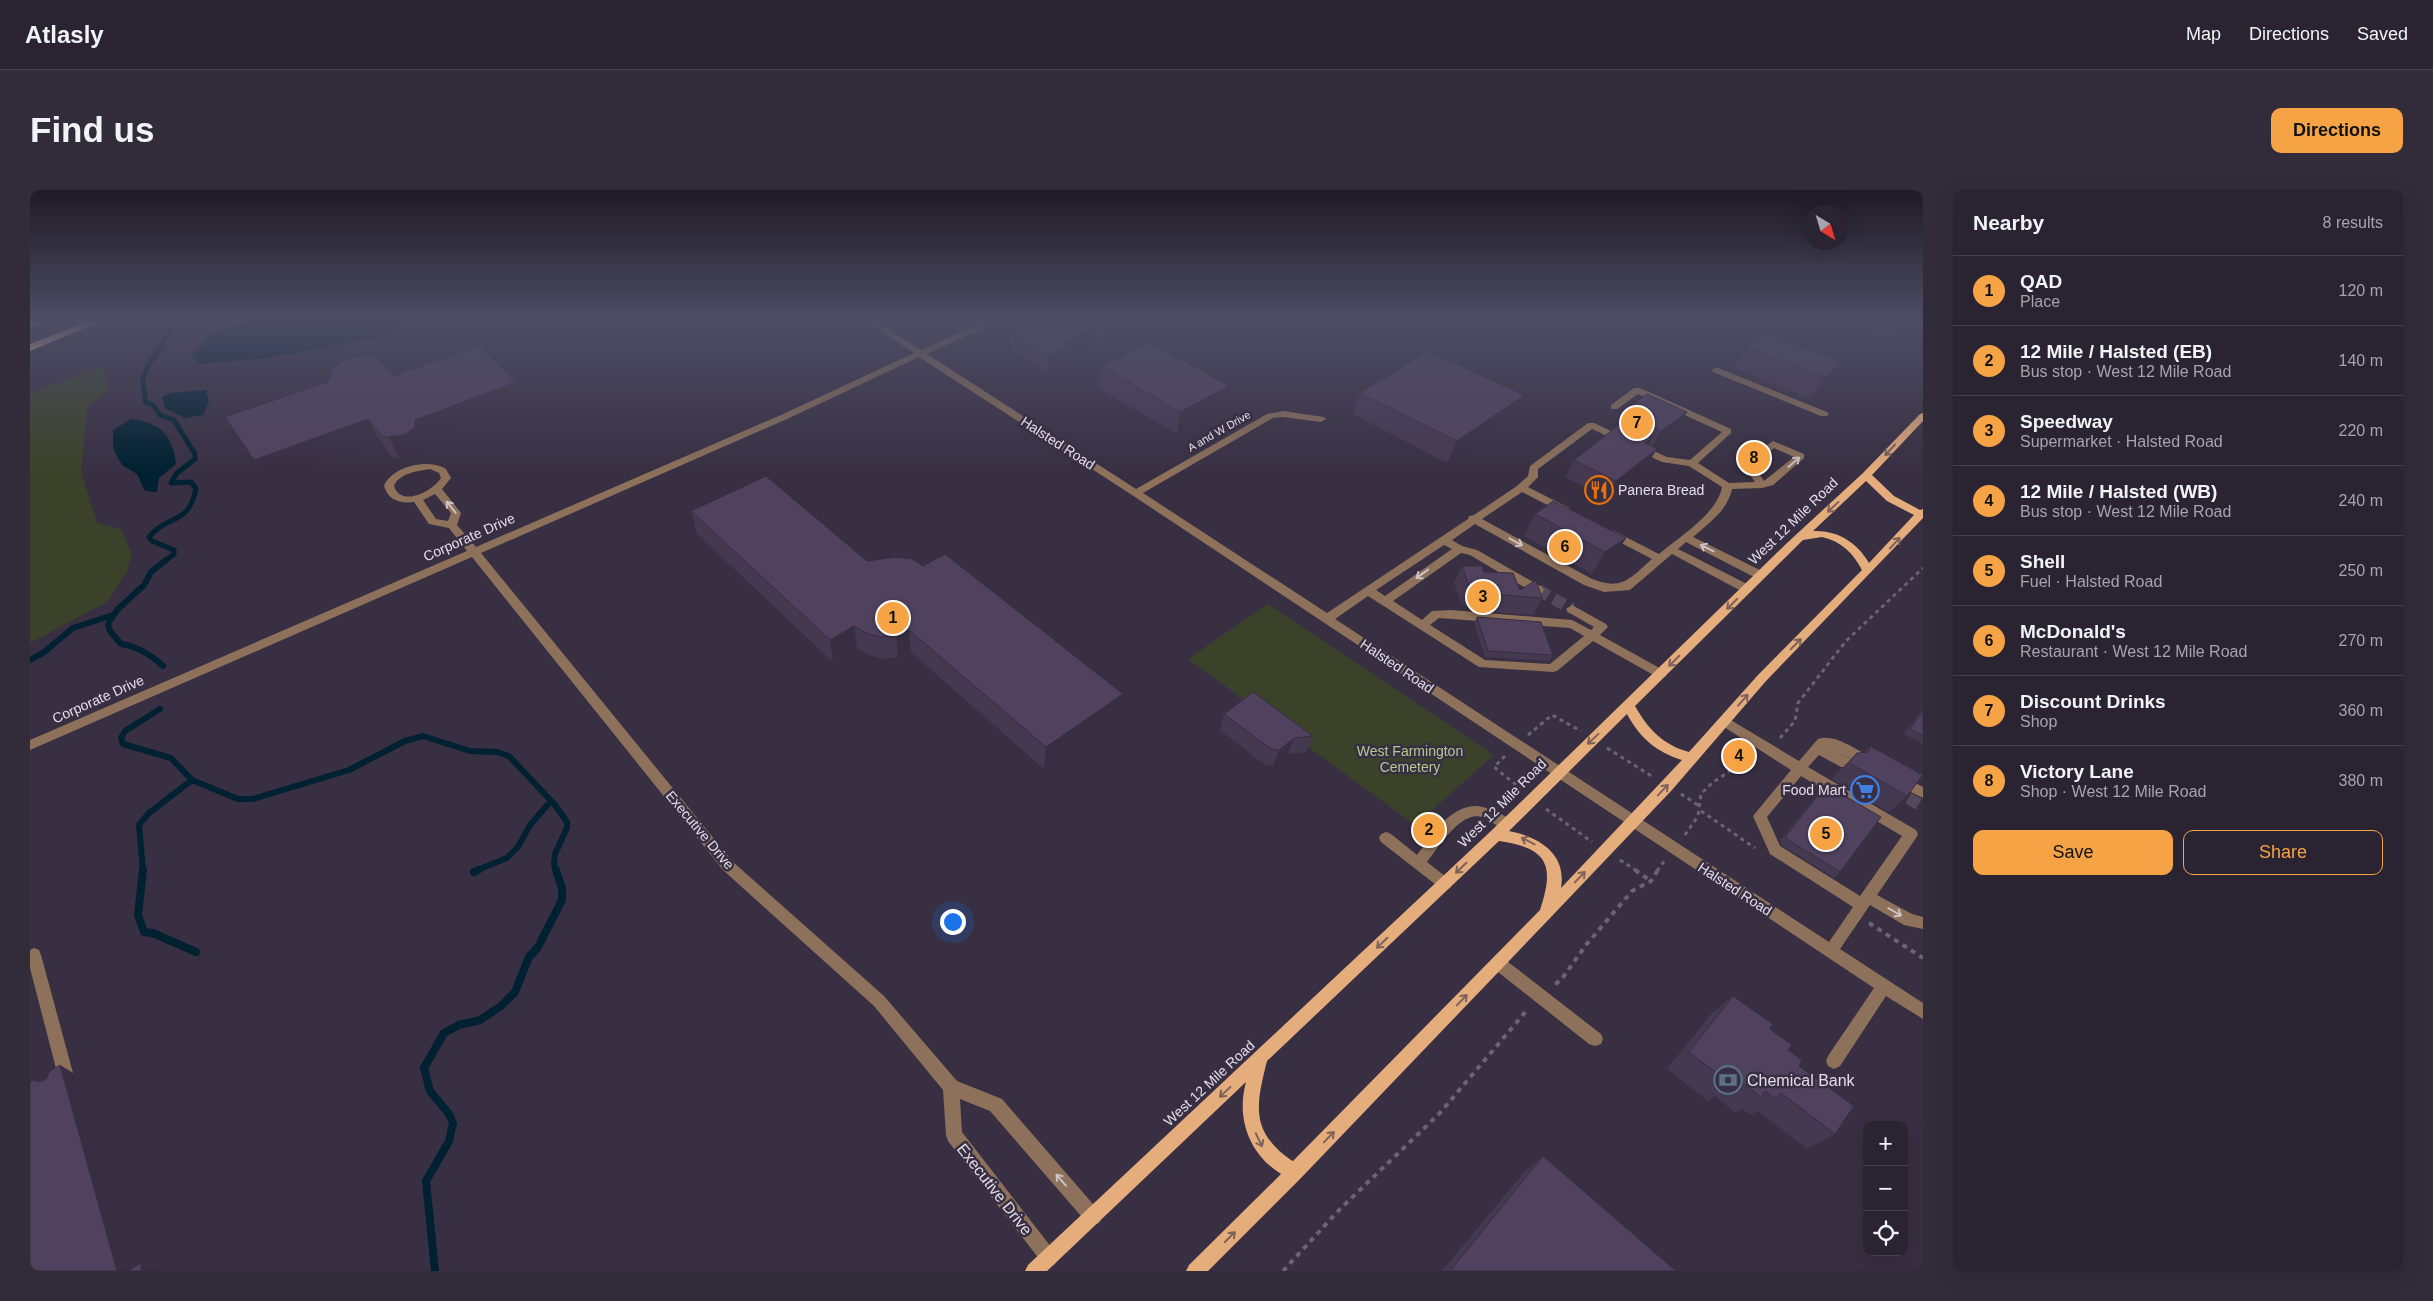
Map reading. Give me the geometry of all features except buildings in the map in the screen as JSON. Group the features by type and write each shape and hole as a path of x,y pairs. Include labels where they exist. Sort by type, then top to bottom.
{"main road":[{"name":"West 12 Mile Road","path":"1034,1271 1496,835 1558,772 1629,707 1798,538 1867,475 1923,416"},
{"path":"1195,1271 1295,1172 1547,912 1667,786 1762,678 1922,514 1893,501 1880,492 1867,475"},
{"path":"1798,538 1809,534 1821,534 1843,541 1859,553 1868,571"},
{"path":"1629,707 1638,724 1655,743 1674,753 1692,758"},
{"path":"1496,835 1522,838 1542,849 1552,863 1555,879 1547,912"},
{"path":"1260,1059 1250,1101 1254,1130 1263,1148 1278,1163 1295,1172"}],"street":[{"name":"Corporate Drive","path":"30,745 784,417 880,371"},
{"name":"Halsted Road","path":"948,371 1136,493 1923,1012"},
{"path":"1720,371 1824,414"},
{"path":"1614,407 1637,390 1728,431 1692,463"},
{"name":"A and W Drive","path":"1136,493 1270,416 1283,414 1321,419"},
{"path":"1326,619 1473,518 1521,488 1533,477 1533,468 1590,426 1665,460 1692,463 1727,486 1769,483 1801,456 1773,444 1762,454"},
{"path":"1750,464 1748,465 1762,484"},
{"path":"425,466 439,468 444,472 446,478 437,490 416,498 396,497 391,493 389,487 392,480 408,470 425,466"},
{"path":"1473,518 1588,582 1604,588 1626,587 1712,515 1725,498 1727,486"},
{"path":"1521,488 1573,514"},
{"path":"416,498 434,522 452,525 456,513 437,490"},
{"name":"Executive Drive","path":"452,525 728,866 879,1001 951,1087 996,1105 1093,1217"},
{"path":"1599,527 1659,558"},
{"path":"1685,537 1760,575"},
{"path":"1443,540 1459,549 1474,552 1538,590"},
{"path":"1385,601 1459,549"},
{"path":"1670,549 1747,589"},
{"path":"1369,591 1483,664 1553,668 1602,627 1572,610"},
{"path":"1422,625 1436,614 1572,624 1660,674"},
{"path":"1725,722 1800,769 1911,834 1830,952"},
{"path":"1923,793 1834,744 1822,742 1760,816 1775,850 1865,901 1909,920 1923,923"},
{"path":"1817,748 1846,762"},
{"path":"1418,863 1449,824 1462,815 1474,810 1486,813 1506,824"},
{"path":"1386,838 1445,884"},
{"path":"34,956 69,1088"},
{"path":"1498,963 1595,1039"},
{"path":"1834,1061 1883,987"},
{"name":"Executive Drive","path":"951,1087 954,1136 1049,1258"}],"path":[{"path":"1699,819 1701,807 1700,794 1710,784 1738,768 1755,753 1769,748 1795,721 1798,703 1834,656 1867,620 1923,568"},
{"path":"1543,722 1552,715 1570,723 1701,807"},
{"path":"1502,759 1494,768 1570,828 1650,881"},
{"path":"1283,1271 1340,1209 1439,1114 1540,996 1560,980 1586,944 1632,891 1650,881 1658,870"}],"green space":[{"path":"89,371 105,371 109,391 87,406 81,472 97,523 121,529 132,555 127,572 107,602 30,643 30,393"},
{"name":"West Farmington Cemetery","path":"1268,604 1494,755 1415,825 1188,659"}],"water":[{"path":"206,390 209,401 203,415 185,418 165,408 162,397 171,393"},
{"path":"131,419 157,427 168,437 172,445 176,464 159,478 157,492 145,491 137,474 122,465 113,448 113,430"}],"waterway":[{"path":"146,371 143,378 145,402 153,405 160,415 174,420 195,454 195,459 177,473 171,483 191,482 196,489 188,509 156,530 149,537 152,541 174,550 174,554 164,562"},
{"path":"163,666 143,652 121,644 110,631 108,624 117,610 144,585 151,572 166,560"},
{"path":"30,660 43,653 73,628 113,615"},
{"path":"160,709 125,731 121,738 123,744 171,758 192,780"},
{"path":"192,780 238,799 253,799 349,770 405,741 423,736 470,751 497,752 509,756 555,805 567,822 567,828 555,854 554,864 556,871"},
{"path":"143,870 139,825 149,813 192,780"},
{"path":"475,871 507,858 518,847 530,825 551,801"},
{"path":"143,870 138,915 144,932 153,933 196,952"},
{"path":"474,872 478,870"},
{"path":"435,1271 426,1181 449,1141 453,1123 449,1114 430,1091 424,1068 444,1033 459,1025 480,1020 501,1006 515,992 529,957 538,947 562,900 562,888 556,870"}],"tunnel":[{"path":"1750,464 1762,453"},
{"path":"1538,590 1572,609"},
{"path":"1893,789 1923,807"}],"place":[{"name":"Discount Drinks","path":"1637,423"},
{"name":"Victory Lane","path":"1754,458"},
{"name":"Panera Bread","path":"1599,490"},
{"name":"McDonald's","path":"1565,547"},
{"name":"Speedway","path":"1483,597"},
{"name":"QAD","path":"893,618"},
{"name":"12 Mile / Halsted (WB)","path":"1739,756"},
{"name":"Food Mart","path":"1865,790"},
{"name":"12 Mile / Halsted (EB)","path":"1429,830"},
{"name":"Shell","path":"1826,834"},
{"name":"Chemical Bank","path":"1728,1080"}]}
